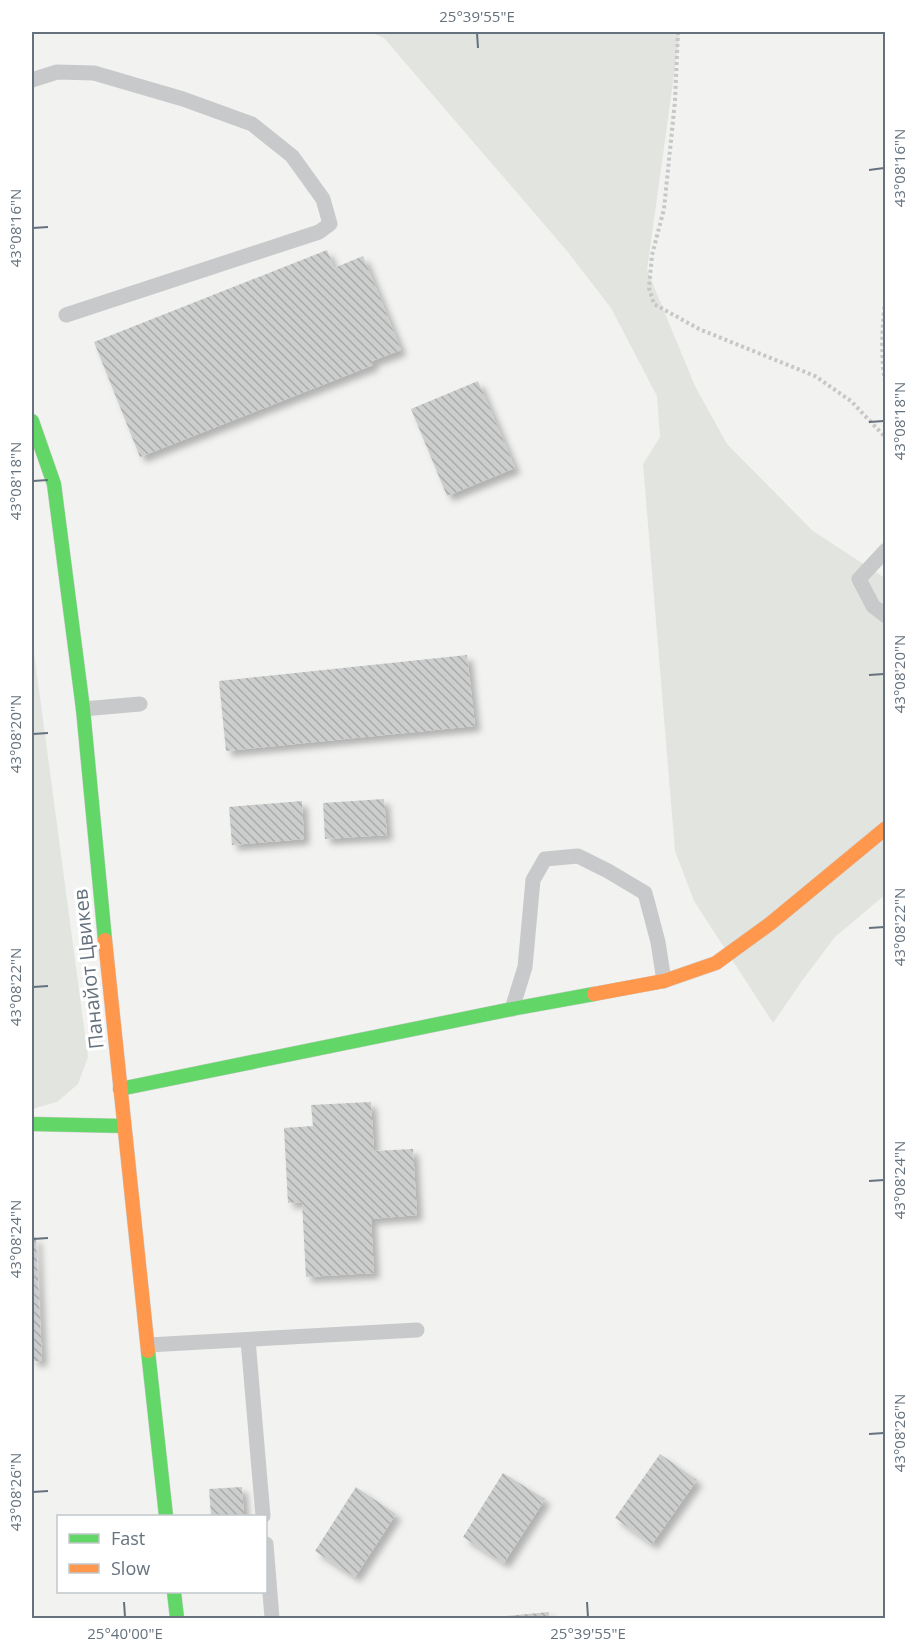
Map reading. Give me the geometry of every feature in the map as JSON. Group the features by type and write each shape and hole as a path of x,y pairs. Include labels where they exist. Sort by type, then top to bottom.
{"street":[{"name":"Панайот Цвикев","path":"32,421 54,484 83,709 120,1089 166,1515"},
{"path":"120,1089 512,1009 664,981 716,963 771,923 885,828"},
{"path":"32,1124 124,1126"},
{"path":"174,1593 177,1618"}],"lane":[{"path":"32,80 57,72 94,73 183,99 252,124 292,156 323,199 330,224 319,232 66,315"},
{"path":"885,550 859,579 873,606 885,616"},
{"path":"83,709 140,704"},
{"path":"512,1009 525,967 533,880 544,859 578,856 645,893 658,942 664,981"},
{"path":"148,1345 417,1330"},
{"path":"249,1340 263,1515"},
{"path":"267,1556 272,1618"}],"path":[{"path":"678,32 675,101 664,209 652,255 649,288 654,304 699,329 815,376 851,401 885,438"},
{"path":"885,295 883,363 885,387"}],"shaded area":[{"path":"369,32 680,32 647,270 695,386 727,444 813,531 885,578 885,895 835,937 773,1023 694,901 675,851 643,464 660,437 657,396 611,308 567,251 384,38"},
{"path":"32,637 88,1057 78,1084 57,1102 32,1109"}],"building":[{"path":"327,250 334,268 363,256 401,350 372,361 373,365 140,457 94,342"},
{"path":"478,381 515,468 447,496 411,409"},
{"path":"467,655 475,726 226,751 219,681"},
{"path":"384,799 387,835 325,839 323,803"},
{"path":"302,801 304,839 232,845 229,807"},
{"path":"371,1102 374,1151 413,1149 417,1215 371,1219 374,1273 306,1277 302,1202 288,1203 284,1128 313,1126 311,1105"},
{"path":"32,1237 36,1237 42,1361 32,1361"},
{"path":"660,1454 697,1480 652,1544 615,1518"},
{"path":"503,1473 545,1499 504,1563 463,1537"},
{"path":"242,1487 244,1515 211,1515 209,1489"},
{"path":"356,1487 396,1514 355,1577 315,1551"},
{"path":"549,1612 549,1618 496,1618 496,1617"}],"traffic: fast":[{"path":"32,421 54,484 83,709 105,940"},
{"path":"120,1089 594,994"},
{"path":"32,1124 124,1126"},
{"path":"148,1351 166,1515"},
{"path":"174,1593 177,1618"}],"traffic: slow":[{"path":"594,994 664,981 716,963 771,923 886,828"},
{"path":"105,940 148,1351"}]}
